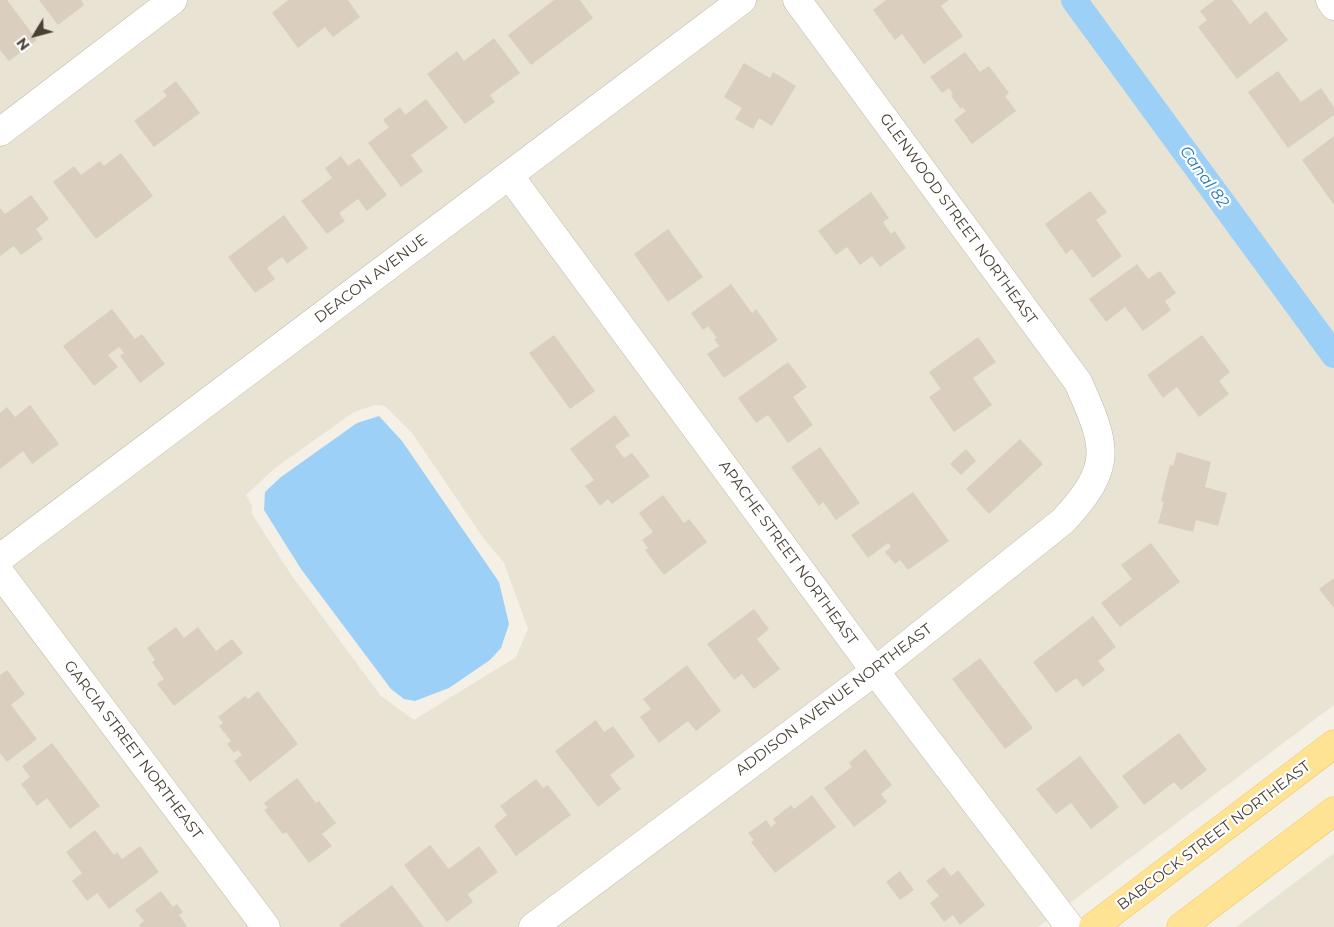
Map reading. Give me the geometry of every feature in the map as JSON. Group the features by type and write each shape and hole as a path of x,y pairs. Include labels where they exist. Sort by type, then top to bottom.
{"main road":[{"name":"BABCOCK STREET NORTHEAST","path":"1093,927 1334,744"},
{"path":"1181,927 1334,812"}],"street":[{"path":"0,132 173,0"},
{"name":"DEACON AVENUE","path":"0,558 742,0"},
{"name":"GLENWOOD STREET NORTHEAST","path":"797,0 1078,382 1092,414 1101,447"},
{"path":"1330,0 1334,6"},
{"name":"APACHE STREET NORTHEAST","path":"509,175 875,671 1070,927"},
{"name":"ADDISON AVENUE NORTHEAST","path":"533,927 875,671 1063,521 1085,498 1098,473 1101,447"},
{"name":"GARCIA STREET NORTHEAST","path":"0,573 266,927"}],"shaded area":[{"path":"0,0 1334,0 1334,705 1038,927 0,927","holes":["376,405 385,406 412,433 484,539 504,563 528,629 516,657 414,720 381,696 292,576 252,514 252,506 246,495 275,468 354,412"]},
{"path":"1334,853 1334,927 1236,927"}],"water":[{"path":"379,416 402,441 499,582 509,624 501,648 490,660 449,688 415,701 404,699 391,689 301,569 264,510 265,492 281,477 357,423"}],"building":[{"path":"0,0 7,0 37,40 9,61 0,50"},
{"path":"39,0 81,0 84,5 58,25"},
{"path":"288,0 348,0 360,17 333,37 325,27 298,48 272,13"},
{"path":"554,0 580,0 593,18 531,65 508,35"},
{"path":"886,0 949,0 941,6 963,36 924,64 902,34 895,40 873,10"},
{"path":"1215,0 1232,0 1250,24 1266,11 1288,40 1237,79 1198,27 1207,20 1200,11"},
{"path":"494,38 520,73 490,95 495,102 465,124 427,74 457,51 464,61"},
{"path":"965,52 980,72 989,66 1009,93 1005,96 1016,111 972,144 954,120 966,111 962,107 961,109 951,96 953,94 949,88 942,93 930,77"},
{"path":"744,63 770,78 773,72 796,86 772,126 759,118 753,129 735,119 742,108 724,97"},
{"path":"1278,71 1301,102 1321,88 1334,107 1334,115 1288,148 1248,92"},
{"path":"176,81 200,113 154,147 134,121 167,96 163,91"},
{"path":"426,99 448,128 411,155 423,171 401,187 368,143 389,127 383,120 400,107 405,115"},
{"path":"1334,136 1334,205 1302,160"},
{"path":"121,153 153,196 96,239 53,182 74,166 81,175 100,161 104,166"},
{"path":"341,156 348,166 359,158 387,195 367,211 358,199 339,213 345,221 327,234 301,201 332,178 325,168"},
{"path":"1090,191 1107,212 1096,220 1122,256 1093,278 1072,249 1066,254 1045,224"},
{"path":"871,192 889,218 883,222 891,234 895,231 906,248 880,267 872,256 860,265 847,247 836,255 818,231"},
{"path":"31,195 49,219 36,229 43,239 21,255 14,246 0,256 0,208 5,214"},
{"path":"284,215 308,248 287,264 282,257 267,268 275,279 255,293 228,257"},
{"path":"668,229 703,277 668,302 634,254"},
{"path":"1137,264 1148,279 1160,271 1176,293 1165,301 1171,310 1143,331 1125,307 1106,322 1089,299"},
{"path":"731,284 752,313 756,309 778,340 724,378 707,354 719,346 714,339 717,338 708,326 703,330 691,313"},
{"path":"112,309 135,339 142,334 165,364 140,383 120,356 124,353 119,347 108,355 118,367 94,386 63,346"},
{"path":"554,335 595,391 570,409 529,353"},
{"path":"1202,335 1230,372 1219,381 1229,394 1199,417 1177,387 1163,398 1147,375"},
{"path":"978,337 996,362 973,378 992,405 954,432 929,397 941,389 929,372"},
{"path":"788,362 807,387 793,397 813,425 788,443 768,415 756,423 738,398"},
{"path":"30,405 59,444 32,464 23,451 0,469 0,413 7,407 15,417"},
{"path":"615,415 630,435 615,446 624,458 632,453 650,476 612,504 608,499 600,506 585,486 594,480 570,449"},
{"path":"1020,439 1043,464 989,514 966,489"},
{"path":"820,447 860,503 836,520 823,502 819,506 791,467"},
{"path":"966,449 976,461 961,475 950,464"},
{"path":"1177,452 1211,462 1205,487 1227,493 1218,526 1196,520 1193,532 1158,523 1164,502 1161,501 1170,465 1173,466"},
{"path":"913,492 949,541 908,570 900,560 895,564 885,552 891,547 888,543 868,558 851,535"},
{"path":"663,495 684,523 689,519 707,542 664,575 645,550 648,548 642,540 653,532 639,513"},
{"path":"1151,543 1180,582 1120,627 1101,603 1132,579 1121,565"},
{"path":"1334,578 1334,608 1319,589"},
{"path":"754,609 769,629 757,639 780,669 754,689 742,674 734,680 707,644"},
{"path":"1093,616 1116,647 1098,661 1105,670 1083,687 1076,678 1056,693 1033,662"},
{"path":"176,627 184,638 198,627 216,651 232,639 243,653 174,706 157,684 164,679 152,662 155,660 147,648"},
{"path":"980,658 1033,728 1005,749 952,679"},
{"path":"687,665 721,711 696,731 688,721 659,743 640,717 651,709 643,699"},
{"path":"7,670 25,694 11,705 37,739 7,762 0,753 0,675"},
{"path":"258,691 298,744 250,782 234,761 242,755 238,750 234,753 227,744 231,741 219,726 223,723 218,717 245,696 248,699"},
{"path":"596,720 604,732 613,726 635,756 610,775 621,789 598,807 555,751"},
{"path":"1179,733 1207,770 1181,790 1174,782 1144,805 1122,776"},
{"path":"52,743 100,806 70,829 47,798 37,806 21,784 30,777 22,766"},
{"path":"865,749 892,785 881,794 887,802 854,827 824,788 852,767 849,763"},
{"path":"1080,756 1119,807 1091,829 1071,803 1056,814 1036,789"},
{"path":"297,778 316,803 319,801 336,823 322,834 332,846 309,863 286,832 283,834 264,810 268,808 264,803"},
{"path":"536,779 543,788 548,785 571,815 516,856 494,826 507,815 500,806"},
{"path":"812,795 836,827 775,873 751,842 754,840 748,833 766,820 771,827 776,823 773,819 791,805 794,809"},
{"path":"95,830 114,855 117,852 122,859 140,846 159,872 109,909 97,893 87,901 72,881 82,873 66,852"},
{"path":"430,845 449,869 479,846 498,872 468,894 473,902 447,922 404,865"},
{"path":"944,867 951,876 958,870 985,905 960,925 953,915 944,922 930,903 939,896 926,881"},
{"path":"900,871 914,890 900,900 886,882"},
{"path":"392,885 424,927 341,927 339,925"},
{"path":"161,891 173,907 177,904 183,912 179,915 186,927 141,927 139,925 144,921 135,910"}],"waterway":[{"name":"Canal 82","path":"1074,0 1334,355"}]}
